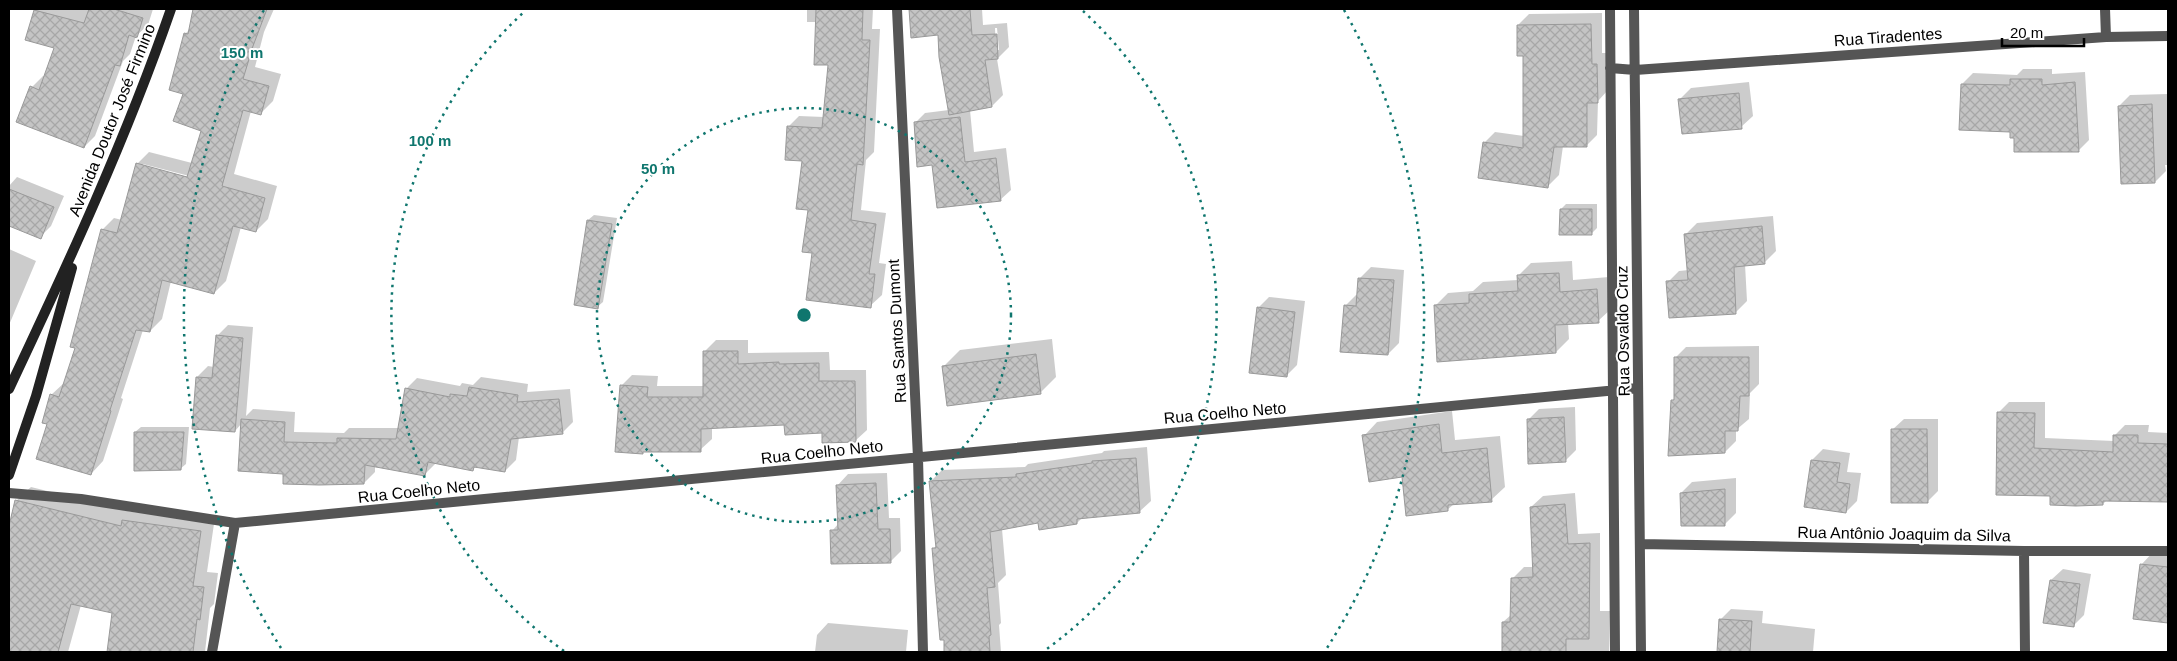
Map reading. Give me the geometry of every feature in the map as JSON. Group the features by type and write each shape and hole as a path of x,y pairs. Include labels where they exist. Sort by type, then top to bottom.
{"street":[{"name":"Avenida Doutor José Firmino","path":"9,389 79,242 154,58 171,9"},
{"name":"Rua Santos Dumont","path":"897,9 918,458 923,652"},
{"name":"Rua Osvaldo Cruz","path":"1610,9 1615,652"},
{"name":"Rua Osvaldo Cruz","path":"1634,9 1641,652"},
{"path":"2105,9 2106,37"},
{"name":"Rua Tiradentes","path":"1610,68 1634,70 2106,37 2168,36"},
{"name":"Avenida Doutor José Firmino","path":"9,475 36,396 79,242"},
{"name":"Rua Coelho Neto","path":"9,494 81,499 235,523 1638,388"},
{"path":"212,652 235,523"},
{"name":"Rua Antônio Joaquim da Silva","path":"1640,544 2024,551 2168,551"},
{"path":"2024,551 2025,652"}],"building":[{"path":"89,9 114,9 143,18 137,38 129,35 120,66 115,65 84,148 16,122 30,86 39,90 54,48 25,40 34,10 84,23"},
{"path":"193,9 267,9 243,79 269,86 261,115 243,110 222,186 265,198 256,232 233,226 214,294 162,280 150,332 136,330 91,475 36,459 47,424 42,423 50,394 59,397 75,348 70,347 101,229 117,233 136,163 187,177 201,131 173,121 183,94 169,90 184,33 188,34"},
{"path":"816,9 863,9 862,40 870,40 863,165 857,164 851,220 876,224 869,274 875,274 871,308 806,300 812,253 802,252 808,210 796,209 802,161 785,160 787,126 822,128 828,65 814,65"},
{"path":"909,9 970,9 972,35 997,34 998,59 985,60 992,107 949,115 939,57 938,35 911,38"},
{"path":"1591,24 1592,64 1597,64 1598,103 1587,103 1587,147 1554,147 1548,188 1478,178 1483,142 1523,148 1523,56 1517,56 1517,25"},
{"path":"2010,79 2042,79 2042,85 2075,82 2079,152 2014,152 2014,138 2010,138 2010,132 1959,130 1961,84 2010,85"},
{"path":"1739,93 1742,129 1682,134 1678,99"},
{"path":"2152,104 2155,183 2121,184 2118,106"},
{"path":"960,117 965,162 996,158 1001,201 937,208 932,165 917,167 914,122"},
{"path":"9,189 54,207 41,239 9,226"},
{"path":"1560,209 1592,209 1592,235 1559,235"},
{"path":"587,220 612,224 598,309 574,305"},
{"path":"1762,226 1765,264 1734,267 1736,314 1669,318 1666,281 1688,280 1684,234"},
{"path":"1559,273 1560,292 1597,289 1599,323 1555,325 1556,353 1437,362 1434,305 1469,303 1469,294 1518,291 1517,275"},
{"path":"1358,278 1394,280 1388,355 1340,352 1344,305 1356,306"},
{"path":"1257,307 1295,312 1287,377 1249,373"},
{"path":"216,335 243,338 235,432 192,429 196,377 212,378"},
{"path":"703,351 738,351 738,364 819,363 819,381 855,381 856,442 822,443 822,433 785,435 784,425 701,429 701,452 643,452 643,454 615,452 620,385 648,387 647,397 703,397"},
{"path":"1036,354 1041,394 947,406 942,366"},
{"path":"1674,357 1749,357 1749,396 1740,396 1738,431 1725,431 1725,453 1668,456 1671,400 1674,400"},
{"path":"469,387 518,395 517,402 559,399 563,434 511,439 505,472 474,467 473,471 428,462 425,476 365,465 364,484 319,485 283,484 283,474 238,471 241,419 285,422 284,442 337,443 337,438 396,439 405,388 450,397 450,394 467,396"},
{"path":"1997,412 2035,413 2034,448 2113,452 2113,435 2138,435 2138,443 2168,444 2168,502 2103,501 2103,505 2050,505 2050,496 1996,495"},
{"path":"1564,417 1566,462 1528,464 1527,419"},
{"path":"1439,424 1442,453 1487,448 1492,502 1448,505 1448,511 1406,516 1402,477 1369,482 1362,435"},
{"path":"1891,429 1927,429 1928,503 1891,503"},
{"path":"134,432 184,432 181,470 134,471"},
{"path":"1136,458 1140,513 1077,519 1077,524 1039,530 1038,523 990,532 995,587 987,588 991,635 989,636 990,652 944,652 944,640 940,640 932,548 936,548 929,481 1016,477 1016,474 1092,463 1092,461"},
{"path":"1811,460 1840,463 1837,482 1850,484 1846,513 1804,507"},
{"path":"876,483 878,529 890,529 891,563 831,564 830,530 838,530 836,485"},
{"path":"1725,489 1725,526 1681,526 1680,493"},
{"path":"15,500 121,526 122,520 201,531 193,586 204,587 200,620 197,619 193,652 107,652 112,613 71,604 58,652 9,652 9,526"},
{"path":"1565,504 1568,544 1590,543 1589,639 1566,639 1566,652 1502,652 1502,622 1510,622 1511,578 1533,577 1530,507"},
{"path":"2140,564 2168,567 2168,623 2133,619"},
{"path":"2050,580 2080,584 2074,627 2043,623"},
{"path":"1719,619 1752,621 1750,652 1717,652"}]}
